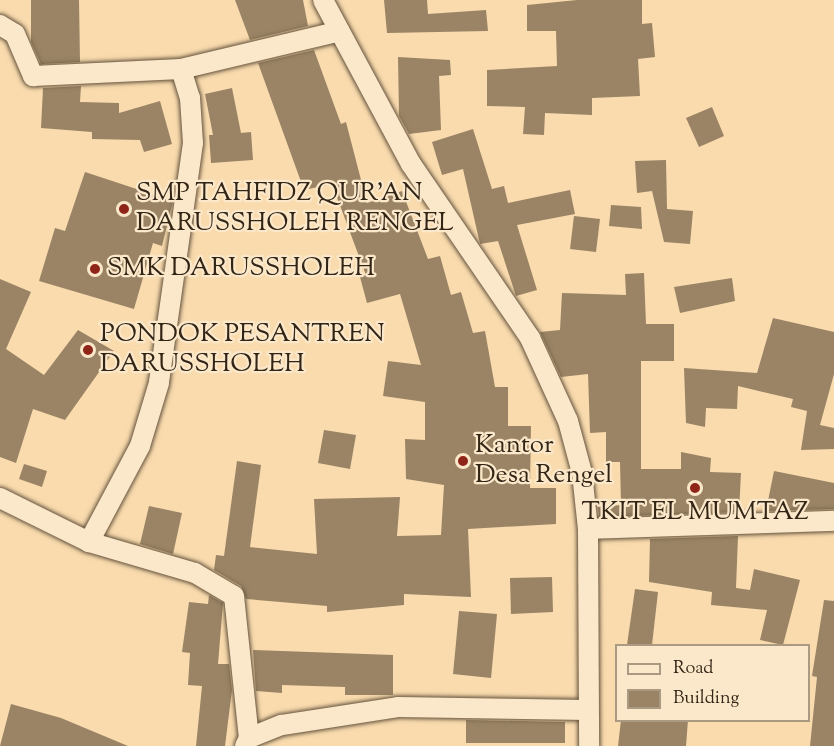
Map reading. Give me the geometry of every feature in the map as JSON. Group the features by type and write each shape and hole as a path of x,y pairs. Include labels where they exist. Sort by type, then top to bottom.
{"street":[{"path":"323,0 411,164 530,338 568,421 582,473 588,530 587,710 589,746"},
{"path":"0,25 15,33 33,76 181,69 340,31"},
{"path":"89,542 140,446 159,383 193,143 181,69"},
{"path":"0,498 89,542 195,573 234,596 247,742 316,717 398,707 587,710"},
{"path":"588,530 833,521"}],"building":[{"path":"31,0 79,0 80,62 41,64 31,42"},
{"path":"235,0 303,0 308,26 250,40"},
{"path":"384,0 427,0 428,14 486,10 488,31 387,33"},
{"path":"577,0 642,0 642,24 652,23 655,57 638,59 640,96 592,98 592,115 545,113 544,135 523,134 525,107 487,106 487,70 557,66 556,31 527,31 527,5"},
{"path":"314,50 341,124 346,122 367,203 402,191 428,259 440,256 451,295 461,292 473,333 485,331 495,387 508,387 508,426 531,426 530,488 556,488 556,524 468,529 471,597 404,594 404,605 327,612 327,606 246,599 241,586 214,570 216,555 224,556 237,461 261,465 250,547 317,554 314,499 400,497 397,536 441,535 444,485 406,479 405,439 425,440 425,402 383,396 388,361 421,365 400,294 367,303 360,277 366,275 332,184 304,190 258,63"},
{"path":"398,57 450,60 451,75 439,76 441,130 409,134 399,116"},
{"path":"81,86 80,102 119,103 119,113 160,101 172,144 144,152 140,140 92,139 92,132 41,128 43,88"},
{"path":"232,88 241,133 251,132 253,160 211,163 209,135 213,135 205,94"},
{"path":"712,107 724,136 699,147 686,118"},
{"path":"473,129 492,189 504,186 508,203 570,190 575,214 517,225 537,290 516,296 498,241 480,244 463,169 442,175 432,142"},
{"path":"666,160 667,209 693,211 690,244 664,242 652,191 637,193 635,161"},
{"path":"85,172 173,201 162,246 153,243 134,309 39,281 55,228 65,231"},
{"path":"611,205 641,207 642,229 609,226"},
{"path":"574,216 600,219 596,252 570,249"},
{"path":"644,273 646,324 674,324 674,361 641,361 641,469 681,469 681,452 711,458 710,472 741,473 739,512 599,517 598,507 621,505 620,462 606,462 606,432 590,433 588,374 561,377 540,332 560,330 562,293 626,295 625,274"},
{"path":"732,278 735,301 680,313 674,287"},
{"name":"PONDOK PESANTREN DARUSSHOLEH","path":"0,279 31,292 6,349 44,375 78,330 114,351 65,420 33,409 16,463 0,457"},
{"path":"773,318 834,332 834,374 820,425 834,428 834,449 801,450 807,411 791,407 793,399 738,386 737,409 706,408 705,427 686,423 684,368 757,373"},
{"path":"324,430 356,435 350,469 318,463"},
{"path":"24,464 47,471 42,487 19,479"},
{"path":"774,471 834,483 834,509 766,511"},
{"path":"149,506 182,513 173,554 140,544"},
{"path":"738,536 736,588 750,590 754,569 800,580 783,644 760,640 767,610 711,605 712,592 649,582 650,539"},
{"path":"552,577 553,612 511,614 510,578"},
{"path":"635,589 658,592 652,644 627,644"},
{"path":"209,595 223,603 218,664 229,664 232,690 225,746 196,746 202,686 188,685 190,653 182,652 189,602 208,604"},
{"path":"824,600 834,601 834,746 810,746 817,677 812,676"},
{"path":"459,611 497,614 491,678 453,674"},
{"path":"253,650 393,655 393,695 345,695 345,687 282,685 282,693 256,691"},
{"path":"11,704 61,718 128,746 0,746"},
{"path":"466,720 565,722 565,743 466,743"},
{"path":"621,722 688,722 686,746 618,746"}],"place":[{"name":"SMP TAHFIDZ QUR'AN DARUSSHOLEH RENGEL","path":"124,209"},
{"name":"SMK DARUSSHOLEH","path":"95,269"},
{"name":"PONDOK PESANTREN DARUSSHOLEH","path":"88,350"},
{"name":"Kantor Desa Rengel","path":"463,461"},
{"name":"TKIT EL MUMTAZ","path":"695,488"}]}
